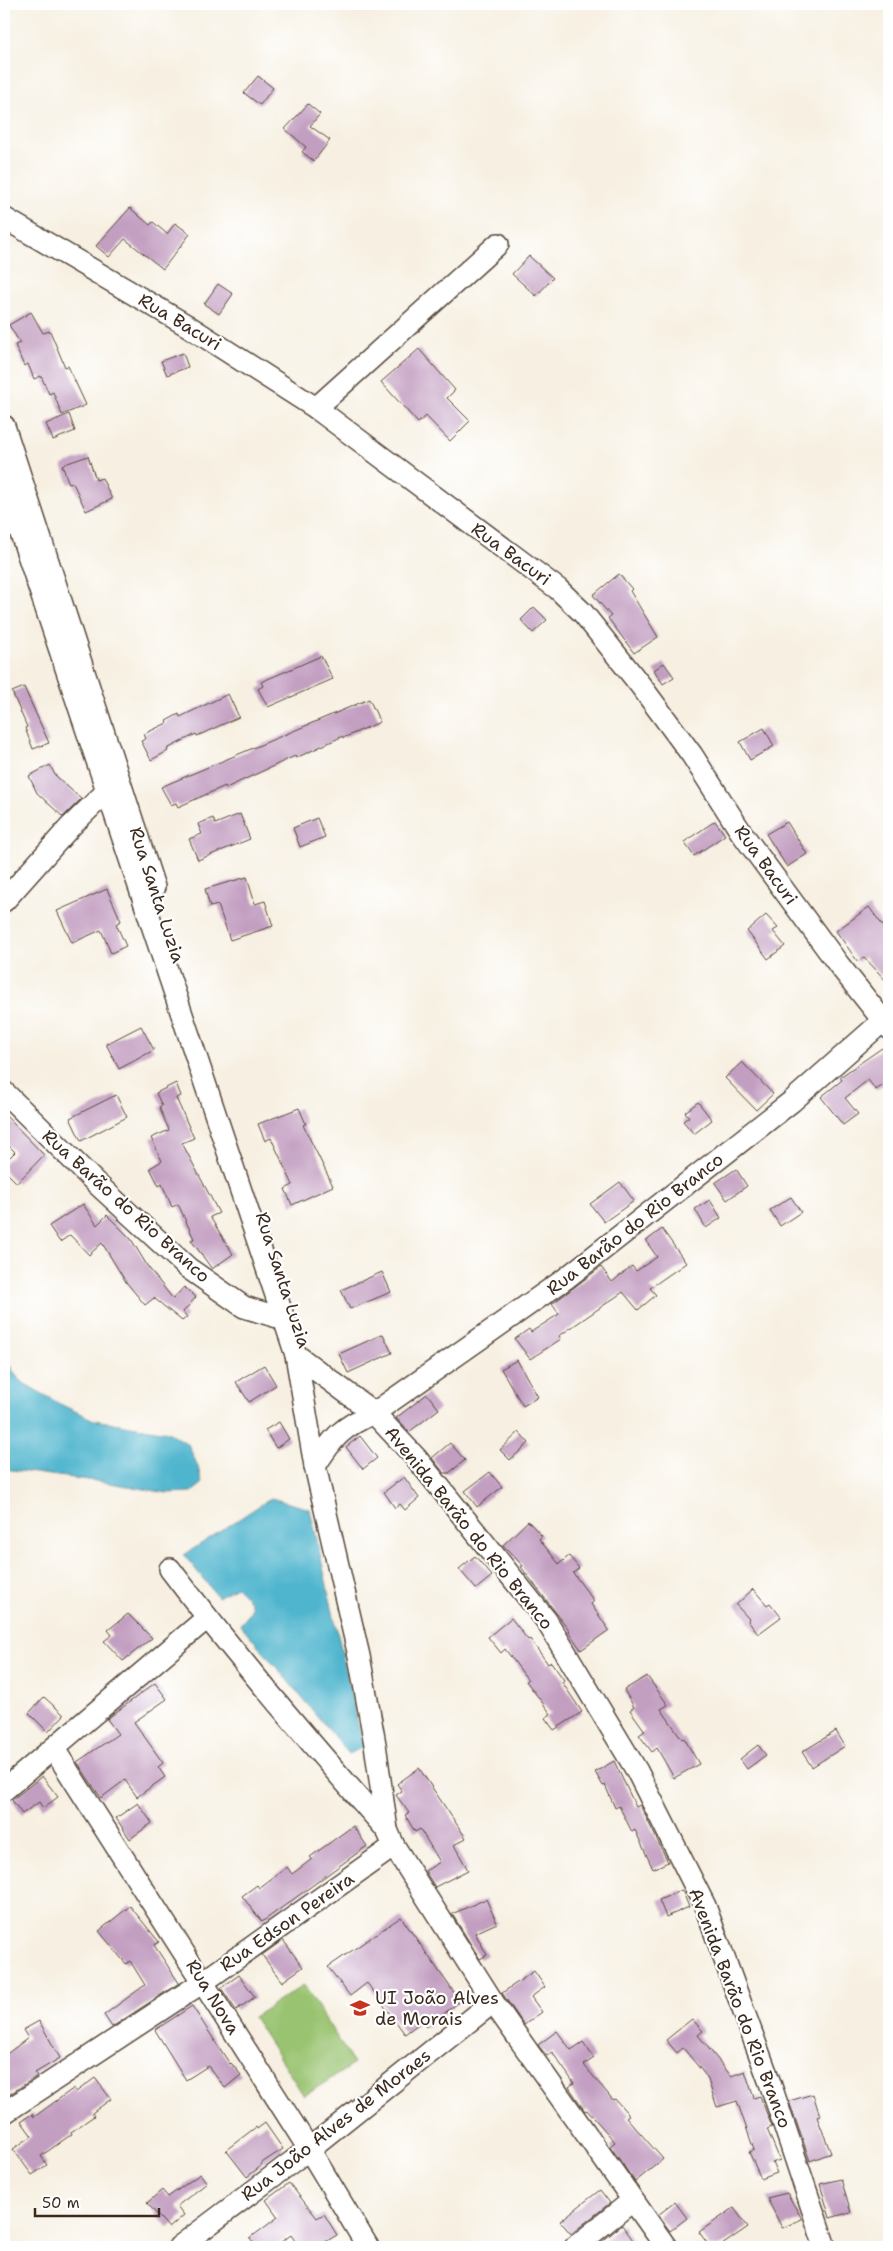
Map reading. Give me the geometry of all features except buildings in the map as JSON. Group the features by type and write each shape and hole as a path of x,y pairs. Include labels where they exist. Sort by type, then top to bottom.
{"street":[{"name":"Rua Bacuri","path":"4,218 188,326 316,408 558,589 582,613 641,686 692,755 741,832 886,1024"},
{"path":"316,408 498,244"},
{"name":"Rua Santa Luzia","path":"4,426 116,794 284,1319 303,1360"},
{"name":"Rua Santa Luzia","path":"4,483 116,794 303,1360"},
{"path":"4,901 70,827 116,794"},
{"name":"Rua Barão do Rio Branco","path":"374,1413 565,1279 791,1102 886,1024"},
{"name":"Rua Barão do Rio Branco","path":"4,1092 96,1183 188,1268 244,1307 284,1319"},
{"path":"303,1360 315,1466 358,1656 375,1744 390,1838"},
{"name":"Avenida Barão do Rio Branco","path":"303,1360 374,1413 417,1459 546,1620 637,1772 705,1906 770,2083 825,2247"},
{"name":"Avenida Barão do Rio Branco","path":"315,1466 331,1440 344,1428 374,1413"},
{"path":"170,1569 207,1618 390,1838 493,2002 666,2247"},
{"path":"4,1790 207,1618"},
{"name":"Rua Nova","path":"54,1749 309,2149 368,2247"},
{"name":"Rua Edson Pereira","path":"4,2113 203,1982 390,1838"},
{"name":"Rua João Alves de Moraes","path":"179,2247 309,2149 493,2002"},
{"path":"575,2247 632,2200"}],"green space":[{"path":"304,1985 354,2064 304,2096 253,2017"}],"water":[{"path":"4,1357 20,1381 60,1404 94,1420 168,1432 188,1444 198,1467 202,1484 192,1492 167,1493 104,1482 4,1469"},
{"path":"271,1498 310,1509 363,1747 349,1754 240,1624 250,1613 251,1609 251,1605 246,1597 236,1587 218,1597 184,1555"}],"place":[{"name":"UI João Alves de Morais","path":"360,2008"}]}
